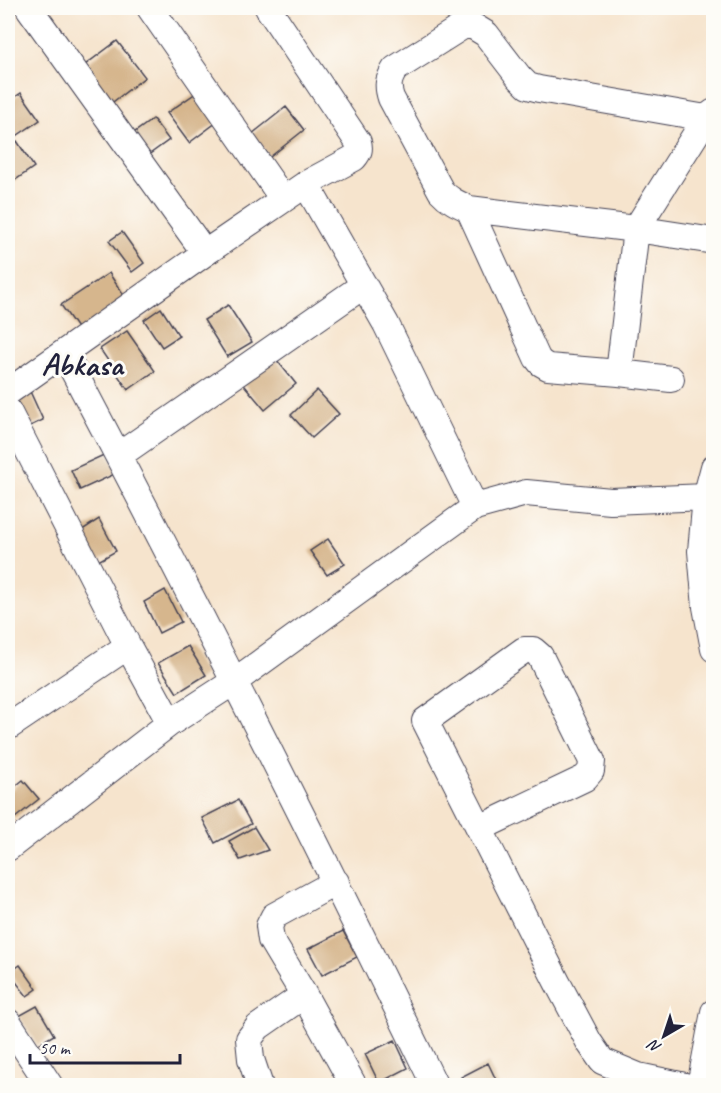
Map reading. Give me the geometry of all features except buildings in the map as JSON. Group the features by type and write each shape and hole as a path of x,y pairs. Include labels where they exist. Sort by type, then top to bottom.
{"street":[{"path":"29,8 205,253"},
{"path":"150,8 283,199"},
{"path":"8,392 283,199 354,158 359,152 358,142 268,8"},
{"path":"619,373 636,229 710,115 528,86 486,34 473,26 463,26 395,69 389,78 388,88 391,98 441,191 448,199 469,209 636,229 714,241"},
{"path":"306,184 386,324 475,507"},
{"path":"469,209 541,363 548,367 671,379"},
{"path":"118,456 364,285"},
{"path":"64,353 235,681 435,1086"},
{"path":"8,411 170,723"},
{"path":"714,468 701,551 705,607 714,649"},
{"path":"8,846 170,723 235,681 475,507 526,493 610,501 710,498"},
{"path":"8,727 128,646"},
{"path":"480,828 585,778 591,771 592,761 540,656 533,650 524,650 425,721 557,982 589,1042 602,1061 638,1076 685,1086"},
{"path":"336,882 273,916 269,926 272,940 354,1086"},
{"path":"260,1086 251,1059 249,1039 258,1027 304,995"},
{"path":"700,1086 714,1012"},
{"path":"8,1022 51,1086"}],"district":[{"name":"Abkasa","path":"82,364"}]}
